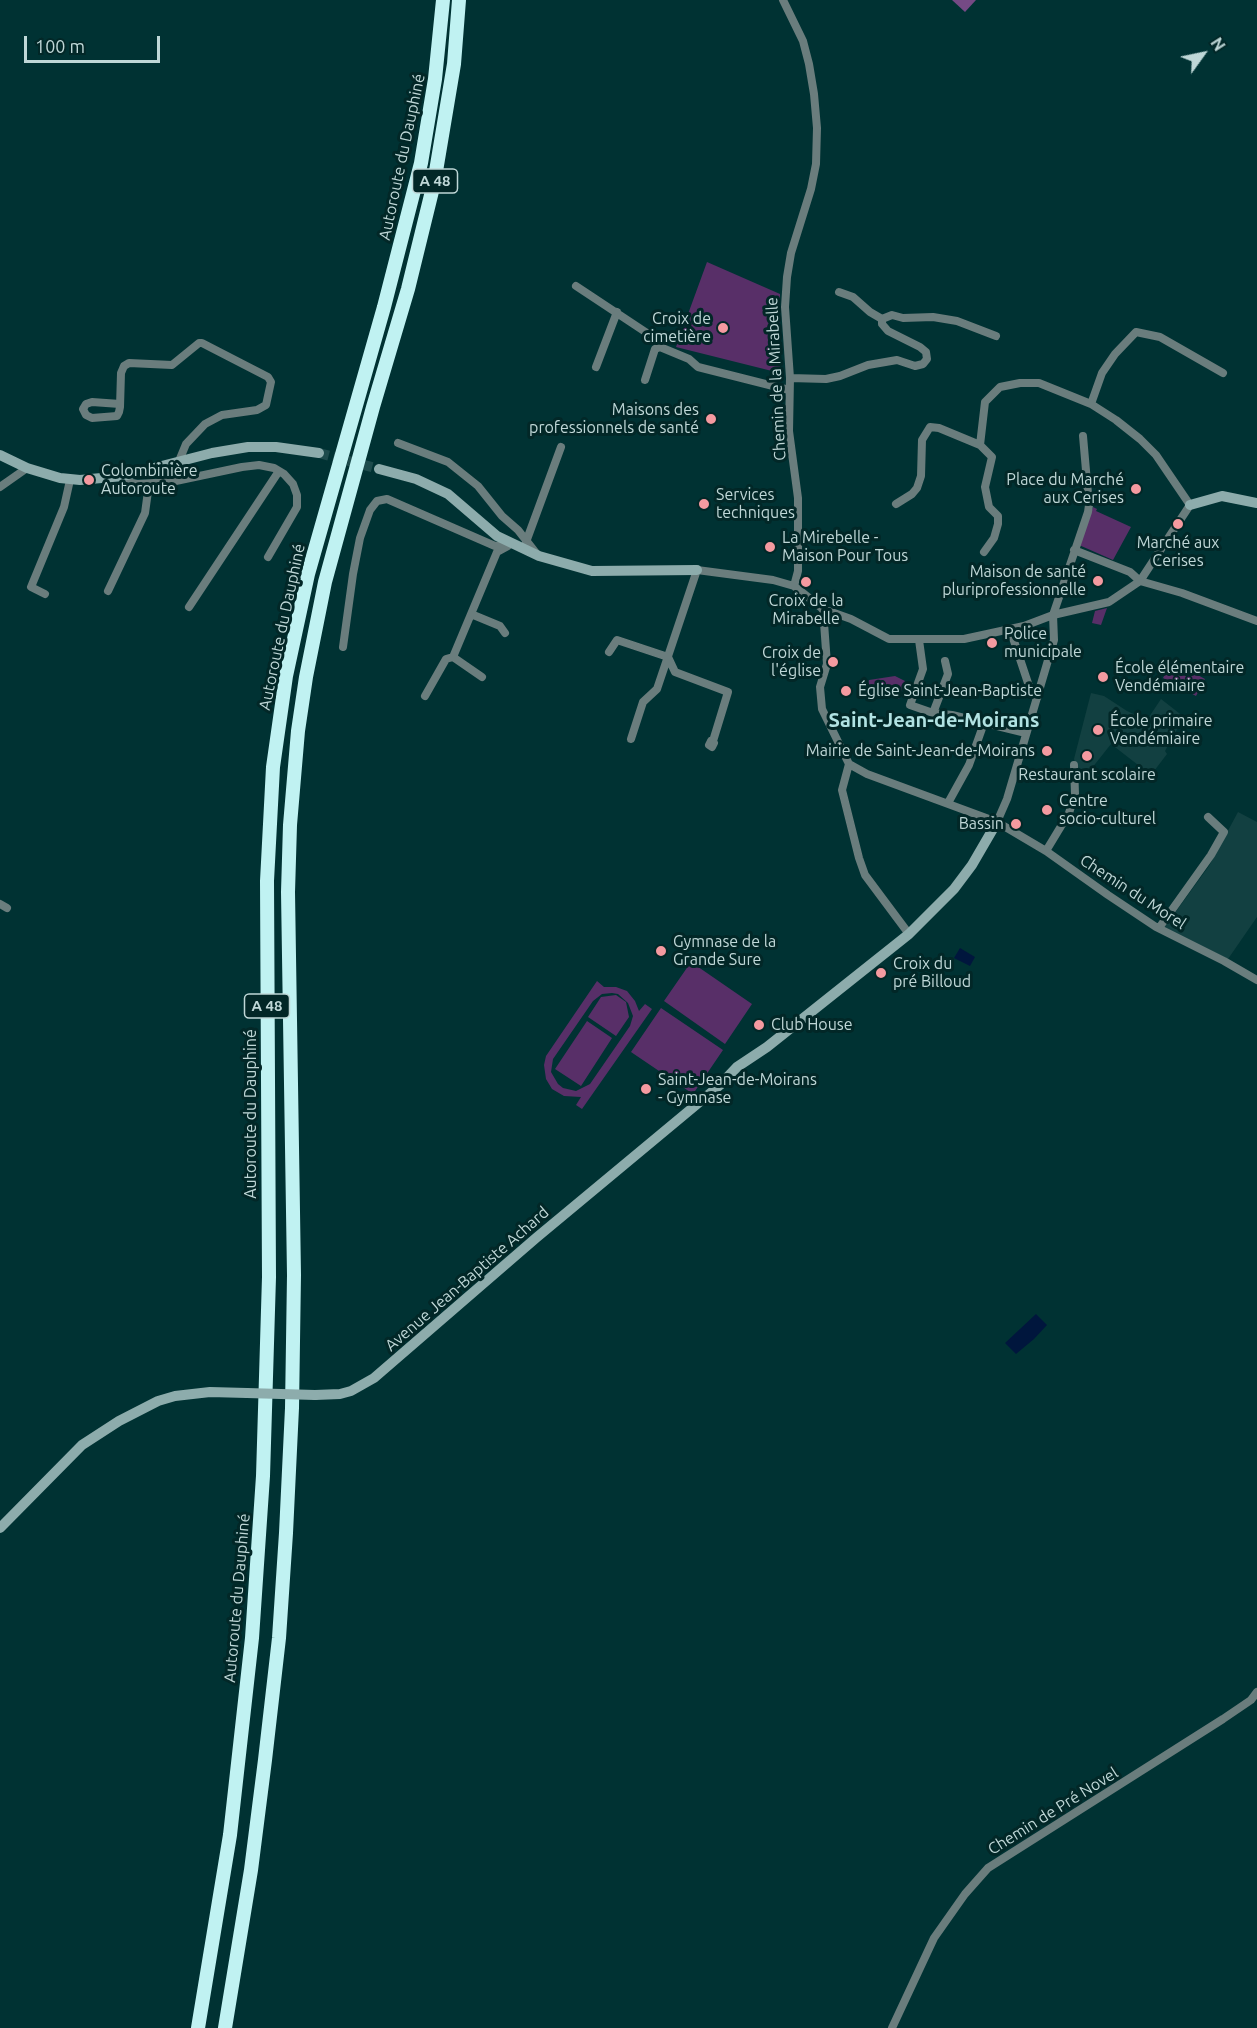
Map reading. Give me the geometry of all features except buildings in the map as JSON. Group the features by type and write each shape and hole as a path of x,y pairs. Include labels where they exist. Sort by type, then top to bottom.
{"highway":[{"name":"Autoroute du Dauphiné","path":"198,2028 230,1835 252,1638 263,1476 268,1277 267,881 274,756 286,676 308,574 384,307 421,163 435,79 443,0"},
{"name":"Autoroute du Dauphiné","path":"225,2028 251,1870 264,1771 278,1648 286,1533 292,1408 294,1275 288,892 290,825 298,731 314,634 326,582 373,407 408,289 434,183 454,64 459,0"}],"street":[{"name":"Chemin de la Mirabelle","path":"783,0 803,41 809,64 816,128 816,164 811,189 791,254 785,307 790,378 789,431 798,498 798,571 794,586"},
{"path":"576,286 656,339 660,347 689,359 698,367 789,390"},
{"path":"790,378 825,379 840,376 868,364 897,360 915,366 923,364 927,359 926,352 920,347 888,331 882,324 882,319 853,297 839,292"},
{"path":"596,366 617,312"},
{"path":"882,319 892,315 912,319 933,317 957,321 996,336"},
{"path":"1091,404 1102,373 1115,354 1136,332 1160,337 1223,373"},
{"path":"120,404 121,373 124,366 129,363 172,365 199,343 268,377 272,382 266,405 257,410 222,416 205,424 186,444 179,461"},
{"path":"645,380 655,349 660,347"},
{"path":"980,445 985,402 1000,387 1020,383 1039,383 1091,404 1140,439 1156,455 1190,505"},
{"path":"896,504 917,488 921,476 922,440 930,427 948,431 980,445 992,457 985,487 989,507 998,516 999,524 994,538 984,552"},
{"path":"997,822 1007,800 1037,699 1054,640 1053,615 1089,505 1083,436"},
{"path":"398,443 448,462 478,486 539,556"},
{"path":"0,455 27,468 70,480 123,476 179,461 248,447 276,447 319,453"},
{"path":"526,542 561,447"},
{"path":"123,476 127,482 149,484 171,482 258,465 279,471 293,484 297,495 297,507 268,557"},
{"path":"0,487 27,468"},
{"path":"379,469 416,479 448,494 497,536 539,556 592,571 697,570 773,580 794,586 823,609 850,618 889,639 964,639 1024,626 1053,615 1109,602 1140,581 1190,505 1222,496 1257,503"},
{"path":"189,607 279,471"},
{"path":"45,594 31,587 64,507 70,480"},
{"path":"108,591 145,513 149,484"},
{"path":"343,647 360,538 370,510 377,501 387,499 495,546 512,544"},
{"path":"453,657 497,552 512,544"},
{"path":"1074,550 1130,572 1140,581 1182,593 1257,621"},
{"path":"631,739 643,702 657,689 697,570"},
{"path":"823,609 827,664 820,687 822,709 849,764 842,790 859,858 865,875 909,934"},
{"path":"471,614 500,626 505,633"},
{"path":"1010,629 1031,692 1037,699"},
{"path":"609,652 617,640 668,657 675,672 728,692 713,741"},
{"path":"919,640 923,669 910,705 933,713 952,714 1026,733"},
{"path":"453,657 482,677"},
{"path":"425,696 446,659 453,657"},
{"path":"933,713 948,674 945,661"},
{"path":"948,803 969,765 984,723"},
{"name":"Chemin du Morel","path":"849,764 867,774 997,822 1046,851 1159,928 1257,980"},
{"path":"1046,851 1069,813 1075,794 1074,765"},
{"path":"1159,928 1211,855 1224,832 1209,817"},
{"name":"Avenue Jean-Baptiste Achard","path":"0,1528 82,1445 119,1421 158,1401 175,1396 210,1392 340,1394 351,1391 374,1378 536,1238 720,1085 737,1067 767,1047 909,934 954,889 972,865 997,822"},
{"name":"Chemin de Pré Novel","path":"892,2028 934,1938 965,1894 988,1868 1223,1719 1251,1700 1257,1692"}],"shaded area":[{"path":"952,0 976,0 965,12"},
{"path":"707,262 780,294 780,373 676,347"},
{"path":"1093,507 1097,509 1096,511 1131,527 1113,560 1079,545"},
{"path":"1107,608 1101,625 1092,623 1095,611"},
{"path":"1172,661 1205,679 1196,696 1163,678"},
{"path":"895,676 905,681 899,699 868,686 869,680"},
{"path":"1091,693 1104,696 1127,711 1147,720 1161,699 1184,717 1165,751 1167,754 1151,775 1111,744 1088,773 1076,766 1074,759"},
{"path":"1238,812 1257,822 1257,917 1228,959 1164,928 1209,866"},
{"path":"691,962 752,1004 725,1044 664,1001"},
{"path":"597,981 604,987 616,987 627,991 639,1011 645,1004 652,1009 582,1109 576,1105 581,1097 564,1096 552,1089 546,1079 544,1065 546,1056","holes":["602,994 618,994 628,1003 633,1016 630,1026 590,1084 576,1091 563,1088 551,1072 553,1059 593,1001"]},
{"path":"616,995 626,1002 629,1017 616,1036 588,1017 601,997"},
{"path":"661,1008 723,1050 693,1094 631,1052"},
{"path":"587,1021 612,1038 581,1086 555,1069"}],"water":[{"path":"960,948 975,957 970,966 954,958"},
{"path":"1036,1314 1047,1325 1016,1354 1005,1343"}],"tunnel":[{"path":"319,453 379,469"}],"place":[{"name":"Croix de cimetière","path":"723,328"},
{"name":"Maisons des professionnels de santé","path":"711,419"},
{"name":"Colombinière Autoroute","path":"89,480"},
{"name":"Place du Marché aux Cerises","path":"1136,489"},
{"name":"Services techniques","path":"704,504"},
{"name":"Marché aux Cerises","path":"1178,524"},
{"name":"La Mirebelle - Maison Pour Tous","path":"770,547"},
{"name":"Maison de santé pluriprofessionnelle","path":"1098,581"},
{"name":"Croix de la Mirabelle","path":"806,582"},
{"name":"Police municipale","path":"992,643"},
{"name":"Croix de l'église","path":"833,662"},
{"name":"École élémentaire Vendémiaire","path":"1103,677"},
{"name":"Église Saint-Jean-Baptiste","path":"846,691"},
{"name":"École primaire Vendémiaire","path":"1098,730"},
{"name":"Mairie de Saint-Jean-de-Moirans","path":"1047,751"},
{"name":"Restaurant scolaire","path":"1087,756"},
{"name":"Centre socio-culturel","path":"1047,810"},
{"name":"Bassin","path":"1016,824"},
{"name":"Gymnase de la Grande Sure","path":"661,951"},
{"name":"Croix du pré Billoud","path":"881,973"},
{"name":"Club House","path":"759,1025"},
{"name":"Saint-Jean-de-Moirans - Gymnase","path":"646,1089"}],"district":[{"name":"Saint-Jean-de-Moirans","path":"934,720"}]}
